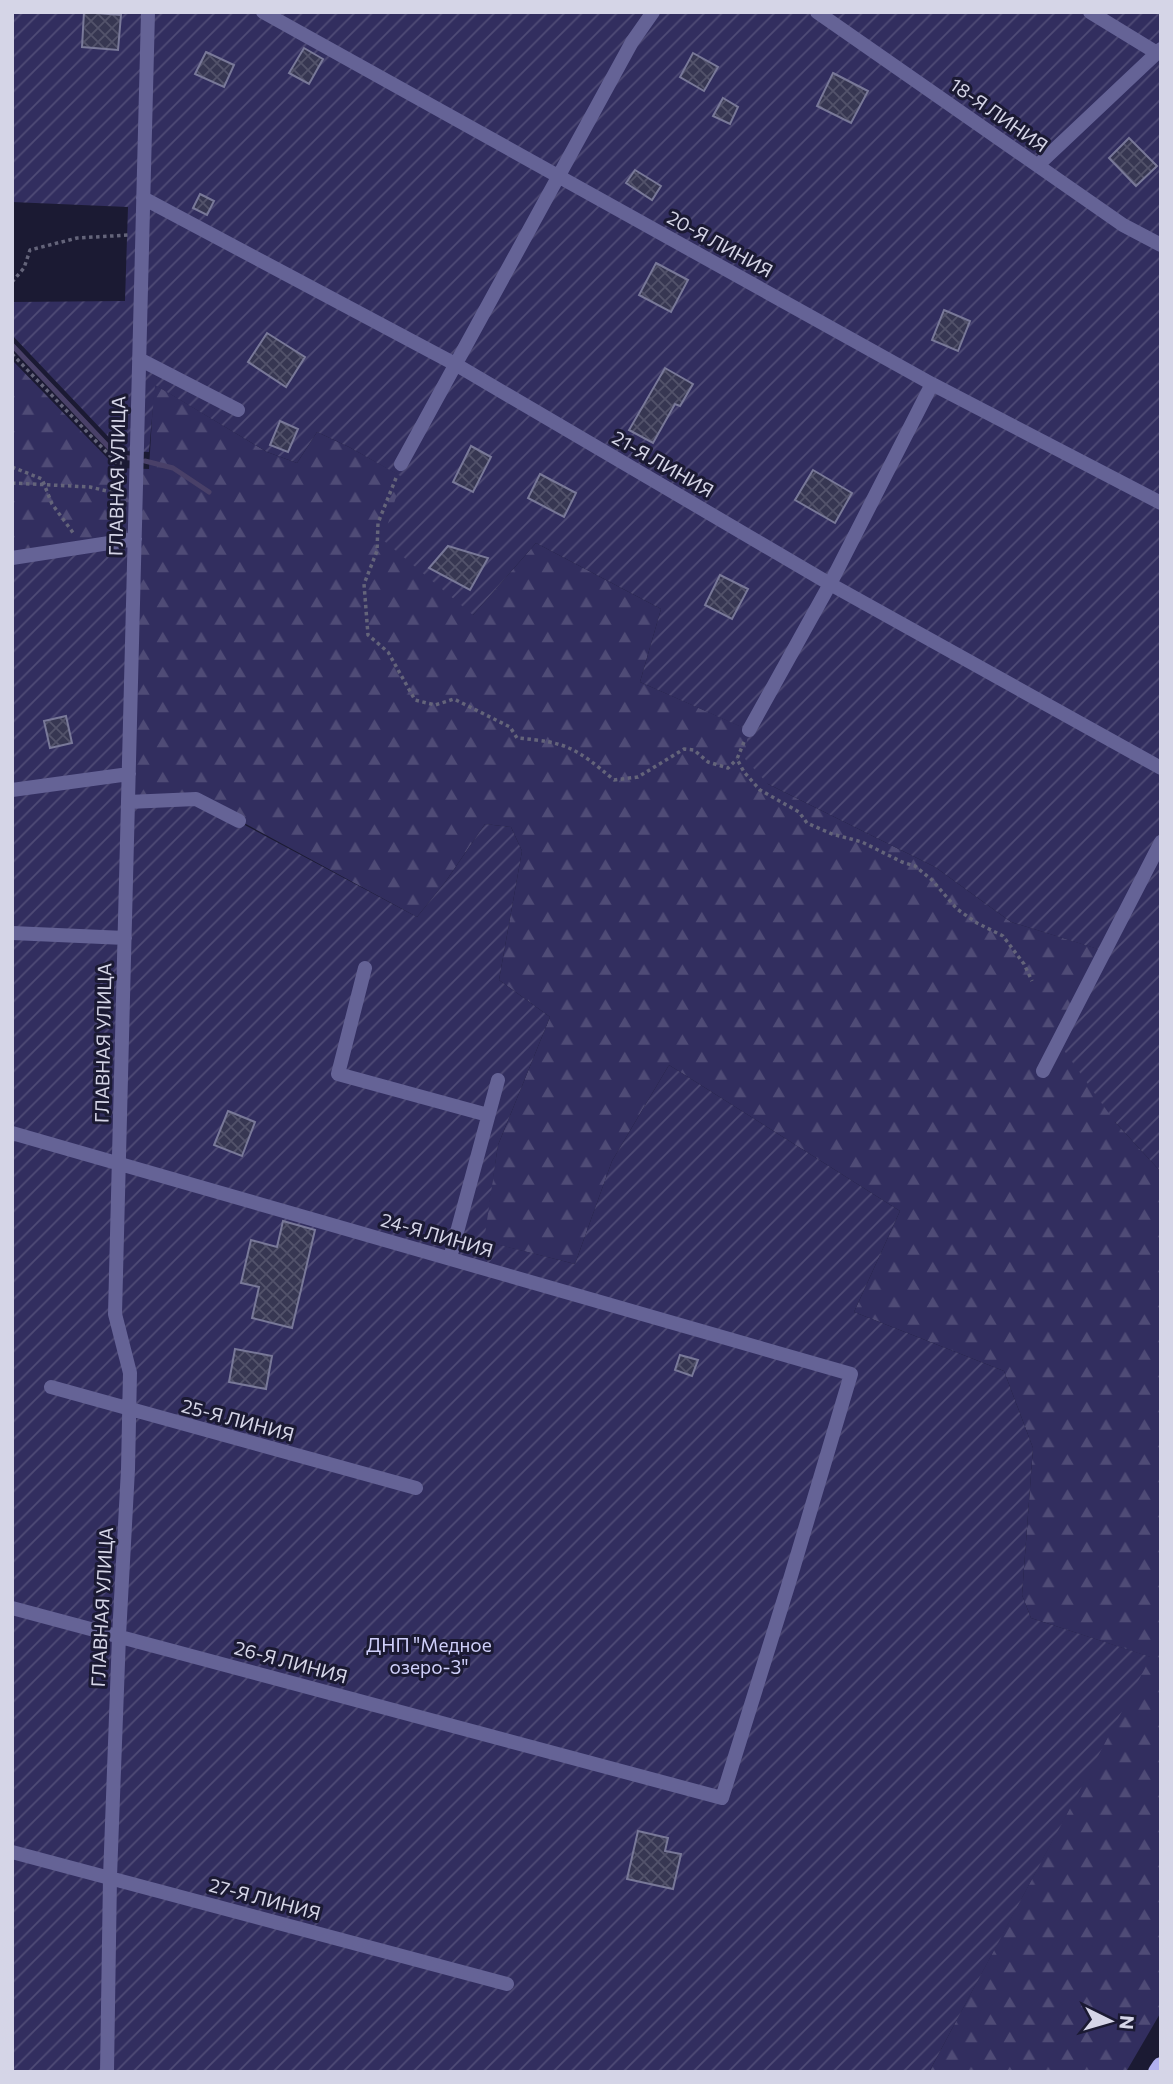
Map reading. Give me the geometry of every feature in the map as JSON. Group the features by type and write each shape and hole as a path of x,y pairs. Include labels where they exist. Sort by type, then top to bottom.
{"main road":[{"path":"1157,2072 1161,2066"}],"street":[{"name":"ГЛАВНАЯ УЛИЦА","path":"107,2072 110,1877 130,1373 115,1314 148,12"},
{"name":"20-Я ЛИНИЯ","path":"263,12 932,384 1161,503"},
{"path":"401,464 632,42 653,12"},
{"name":"18-Я ЛИНИЯ","path":"817,12 1124,225 1161,245"},
{"path":"1038,165 1159,51 1090,12"},
{"name":"21-Я ЛИНИЯ","path":"143,198 456,364 830,584 1161,768"},
{"path":"139,359 238,410"},
{"path":"748,730 830,584 932,384"},
{"path":"12,558 135,539"},
{"path":"12,790 129,774"},
{"path":"128,802 196,799 239,821"},
{"path":"1043,1071 1161,842"},
{"path":"12,933 125,938"},
{"path":"365,968 338,1074 488,1115"},
{"path":"450,1258 498,1080"},
{"name":"24-Я ЛИНИЯ","path":"12,1133 851,1374 722,1798"},
{"name":"25-Я ЛИНИЯ","path":"51,1387 416,1488"},
{"name":"26-Я ЛИНИЯ","path":"12,1608 722,1798"},
{"name":"27-Я ЛИНИЯ","path":"12,1852 507,1984"}],"path":[{"path":"12,282 24,268 30,250 77,238 112,234 142,235"},
{"path":"12,354 116,462"},
{"path":"401,464 377,523 377,551 365,584 366,618 368,635 388,652 415,700 435,705 454,699 510,727 517,738 557,742 583,754 614,780 638,777 684,750 694,750 708,762 728,768 737,759 748,730"},
{"path":"12,467 41,479 52,505 85,547"},
{"path":"12,483 90,487 125,495"},
{"path":"737,759 744,772 760,790 799,812 807,823 832,834 862,842 915,866 932,880 957,909 1003,936 1024,964 1032,981"}],"green space":[{"path":"12,12 1161,12 1161,1172 1115,1122 1058,1042 1104,951 1011,922 935,867 768,784 745,759 748,730 640,682 661,609 536,543 473,615 383,540 402,477 317,432 297,463 267,452 155,385 149,452 122,451 12,335 12,302 125,301 128,207 12,202"},
{"path":"12,360 117,468 149,469 154,384 267,452 297,463 317,432 349,447 403,477 473,615 536,543 661,609 640,682 749,730 768,784 935,867 1011,922 1105,951 1115,1122 1161,1172 1161,2012 1126,2072 929,2072 1150,1657 1031,1618 1022,1595 1033,1448 1004,1371 854,1312 900,1211 669,1065 612,1161 575,1264 483,1241 498,1145 550,1017 499,980 522,851 511,827 485,824 446,881 417,917 220,810 128,799 12,558"},
{"name":"ДНП \"Медное озеро-3\"","path":"135,539 128,798 196,799 417,917 446,881 485,824 511,827 522,851 499,980 550,1017 498,1145 484,1241 575,1264 612,1161 669,1065 900,1211 854,1312 1004,1371 1033,1448 1022,1595 1031,1618 1151,1657 929,2072 12,2072 12,558"}],"building":[{"path":"84,12 121,15 118,50 82,47"},
{"path":"304,48 323,59 309,84 289,73"},
{"path":"206,52 234,65 224,87 195,74"},
{"path":"693,53 718,67 704,91 680,77"},
{"path":"833,73 868,91 851,123 817,106"},
{"path":"723,98 738,107 730,124 713,116"},
{"path":"1129,138 1157,166 1136,186 1109,158"},
{"path":"635,170 661,186 652,200 626,183"},
{"path":"200,194 214,201 207,215 193,208"},
{"path":"656,263 688,280 671,312 639,295"},
{"path":"944,310 970,321 958,351 932,340"},
{"path":"267,333 305,357 286,387 248,362"},
{"path":"665,368 693,384 680,406 675,404 653,443 629,430"},
{"path":"280,421 298,429 288,452 270,445"},
{"path":"471,446 491,457 473,492 453,482"},
{"path":"813,470 852,493 835,523 795,500"},
{"path":"540,474 576,493 564,517 528,498"},
{"path":"448,546 488,558 470,590 429,568"},
{"path":"720,575 748,589 732,619 705,605"},
{"path":"66,716 72,743 50,748 44,721"},
{"path":"228,1111 255,1122 242,1156 214,1145"},
{"path":"283,1221 315,1230 292,1328 252,1318 259,1287 241,1283 251,1240 277,1247"},
{"path":"235,1349 272,1356 266,1389 229,1382"},
{"path":"680,1355 698,1360 692,1376 675,1370"},
{"path":"638,1831 668,1838 665,1851 681,1854 673,1889 627,1879"}],"waterway":[{"path":"12,345 118,457 130,458"},
{"path":"145,461 173,468 209,492"}]}
